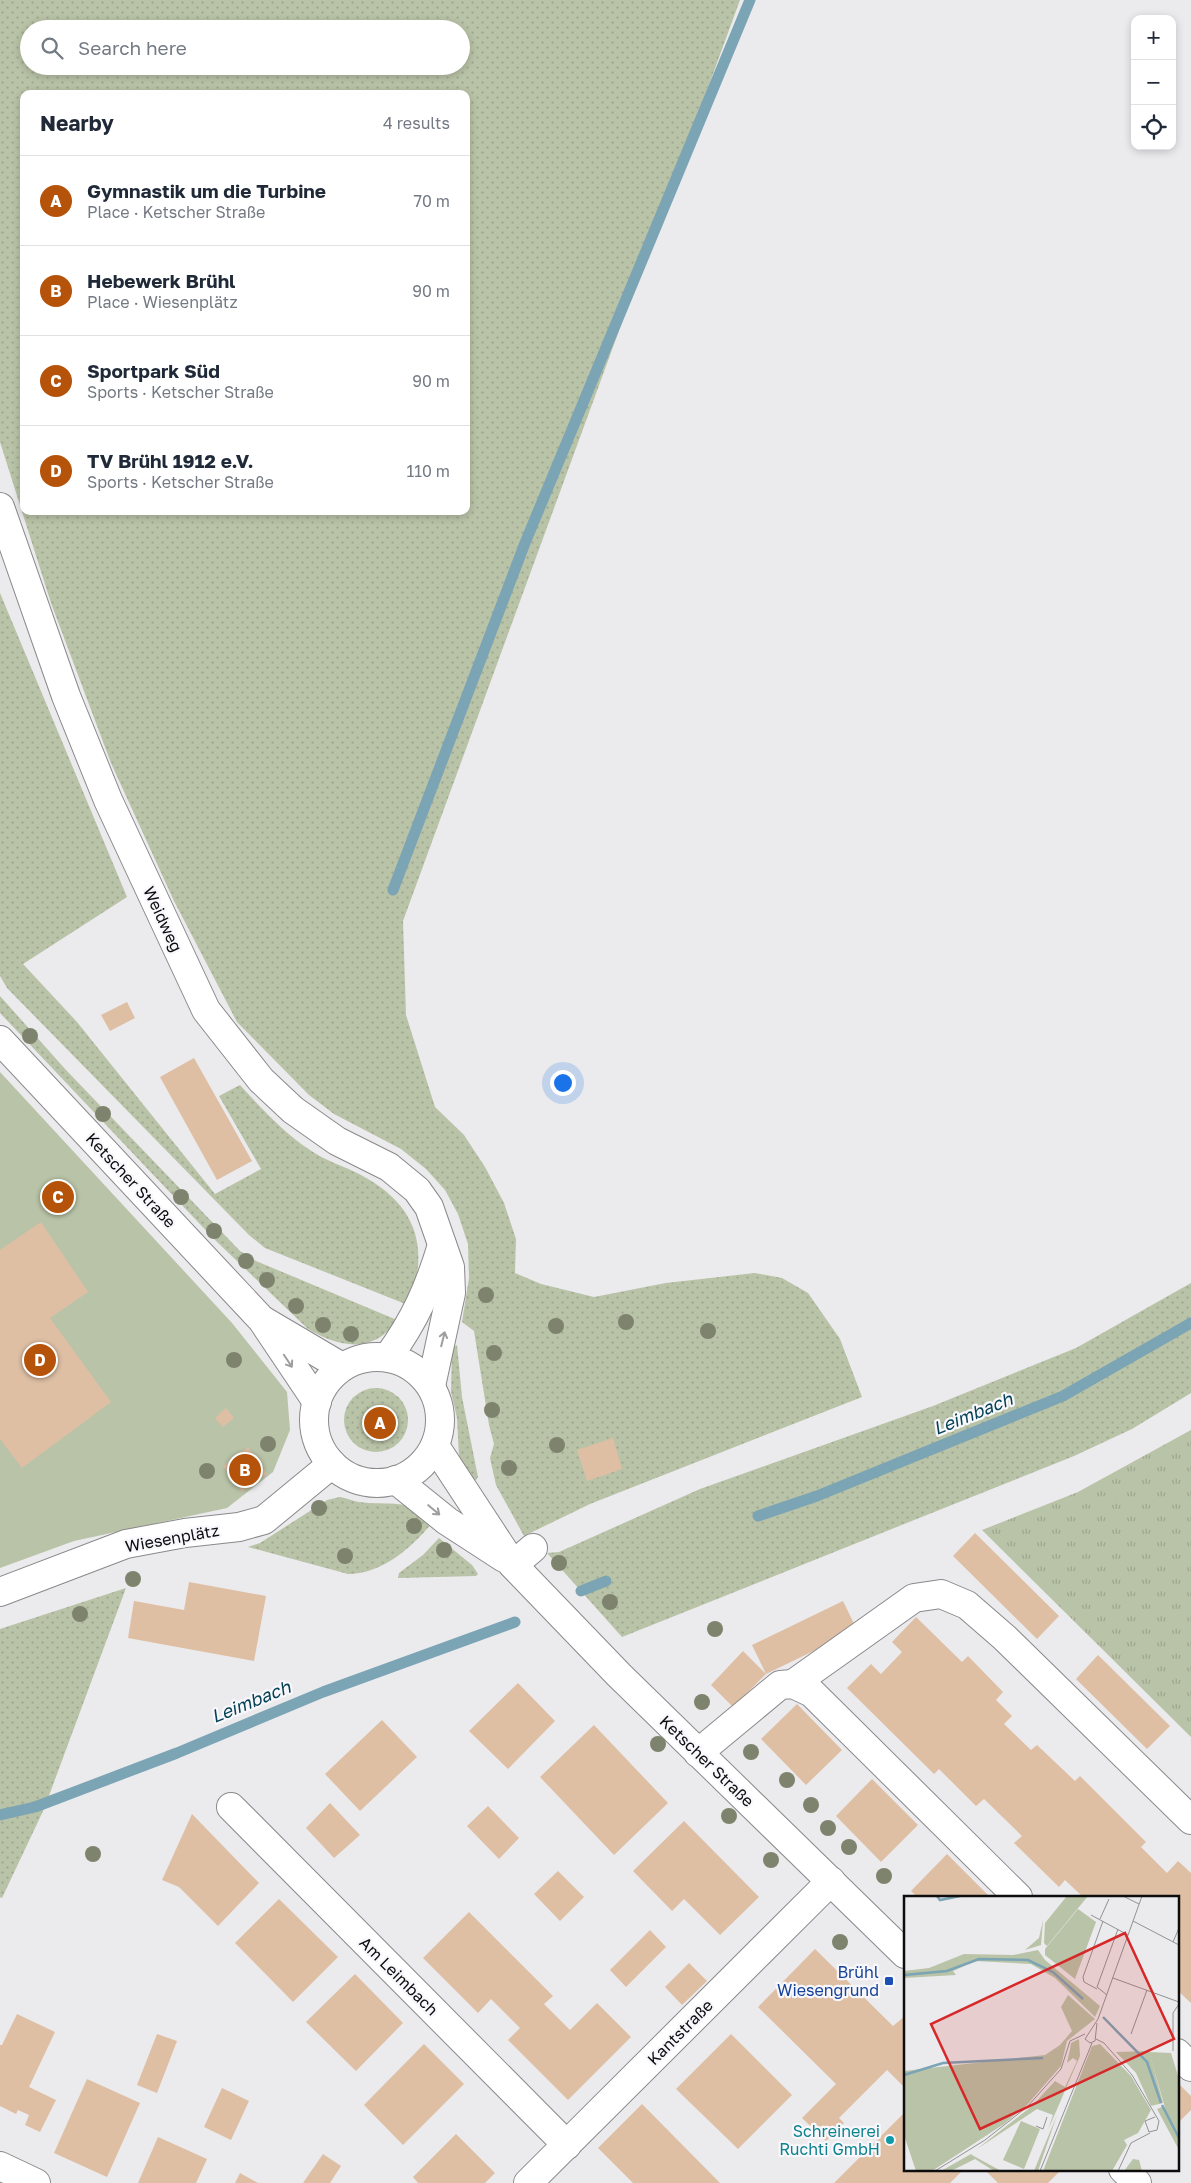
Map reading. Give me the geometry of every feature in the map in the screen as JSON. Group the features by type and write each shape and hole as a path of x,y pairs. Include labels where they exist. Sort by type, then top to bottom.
{"main road":[{"name":"Weidweg","path":"0,507 66,696 108,800 206,1010 261,1080 293,1110 337,1141 389,1167 417,1190 429,1207 450,1267 451,1293 431,1386"},
{"name":"Ketscher Straße","path":"0,1040 262,1320"},
{"path":"388,1358 415,1317 430,1284 442,1245"},
{"path":"262,1320 342,1367"},
{"path":"262,1320 317,1402"},
{"path":"366,1358 388,1358 405,1363 420,1373 431,1386 439,1405 440,1419 435,1446 419,1467 408,1475 396,1480 373,1483 351,1477 332,1464 319,1446 314,1424 317,1402 323,1387 342,1367 366,1358"},
{"name":"Ketscher Straße","path":"435,1446 523,1556 539,1592 698,1753 904,1953"},
{"name":"Wiesenplätz","path":"0,1592 126,1544 185,1533 238,1527 264,1520 332,1464"},
{"name":"Ketscher Straße","path":"396,1480 447,1521 523,1556"},
{"path":"793,1684 914,1598 941,1594 967,1605 1005,1638 1191,1820"},
{"path":"698,1753 780,1685 793,1684 812,1692 1017,1896"},
{"name":"Am Leimbach","path":"231,1807 567,2145"},
{"name":"Kantstraße","path":"528,2183 831,1881"},
{"path":"1178,2054 1191,2067"},
{"path":"0,2166 36,2183"},
{"path":"1125,2170 1138,2183"}],"green space":[{"path":"0,0 740,0 403,921 406,1015 435,1107 464,1135 485,1167 504,1203 516,1239 515,1273 541,1284 594,1297 666,1283 755,1273 782,1278 808,1293 840,1339 862,1397 590,1504 524,1536 496,1485 490,1458 494,1444 489,1425 474,1331 462,1322 469,1278 468,1244 458,1214 445,1190 426,1169 401,1149 334,1114 309,1095 237,1022 174,901 111,763 51,603 23,515 470,515 470,90 20,90 20,505 0,442"},
{"path":"0,593 127,897 23,964 77,1022 215,1194 261,1169 219,1096 240,1085 273,1120 300,1143 316,1154 361,1175 380,1187 395,1200 406,1214 414,1230 418,1246 415,1284 408,1305 265,1248 249,1235 7,988 0,976"},
{"path":"0,996 66,1070 240,1251 256,1261 397,1320 388,1331 367,1343 356,1344 332,1340 308,1329 215,1240 0,1013"},
{"path":"0,1072 232,1323 287,1392 290,1430 273,1472 227,1508 74,1541 0,1568"},
{"path":"1191,1283 1191,1393 1132,1429 1074,1456 622,1637 547,1553 559,1552 700,1489 933,1406 1076,1348"},
{"path":"457,1345 462,1397 478,1477 472,1481 459,1456 457,1418 451,1392 452,1348"},
{"path":"370,1388 382,1388 399,1397 406,1408 408,1420 406,1432 399,1443 382,1452 370,1452 358,1447 349,1438 344,1426 344,1414 349,1402 358,1393"},
{"path":"1191,1430 1191,1737 982,1530 1078,1492"},
{"path":"340,1497 359,1502 409,1506 426,1514 433,1522 416,1541 396,1557 385,1564 361,1573 348,1574 248,1547 260,1543 327,1500"},
{"path":"439,1538 472,1565 478,1574 476,1576 398,1578 399,1573 423,1555"},
{"path":"126,1588 44,1809 2,1898 0,1897 0,1629"}],"building":[{"path":"127,1002 135,1018 110,1031 101,1015"},
{"path":"194,1058 252,1161 217,1180 160,1077"},
{"path":"41,1222 88,1292 50,1318 111,1402 22,1468 0,1439 0,1250"},
{"path":"226,1408 234,1418 223,1427 215,1418"},
{"path":"613,1438 622,1469 587,1481 577,1450"},
{"path":"248,1447 267,1474 242,1492 223,1466"},
{"path":"975,1533 1059,1616 1037,1639 953,1556"},
{"path":"189,1582 266,1596 254,1661 128,1638 134,1601 184,1610"},
{"path":"843,1601 857,1630 766,1674 752,1645"},
{"path":"916,1617 962,1662 968,1656 1003,1692 996,1700 1012,1716 1004,1724 1031,1750 1037,1745 1075,1781 1080,1776 1146,1842 1141,1847 1167,1873 1178,1861 1191,1873 1191,2003 1178,1991 1178,1896 1082,1896 1065,1880 1059,1887 1014,1843 1022,1836 984,1799 976,1806 939,1769 934,1774 847,1688 871,1664 881,1674 902,1652 892,1642"},
{"path":"743,1651 766,1674 733,1707 711,1685"},
{"path":"1098,1655 1170,1726 1147,1749 1076,1679"},
{"path":"518,1683 555,1721 508,1769 469,1731"},
{"path":"797,1704 842,1750 806,1785 761,1739"},
{"path":"382,1720 417,1757 360,1811 325,1774"},
{"path":"594,1725 668,1803 614,1855 540,1777"},
{"path":"872,1779 918,1825 881,1862 836,1816"},
{"path":"330,1803 360,1835 334,1858 306,1828"},
{"path":"488,1806 519,1838 499,1859 467,1826"},
{"path":"192,1814 259,1883 218,1926 179,1887 162,1880"},
{"path":"684,1821 759,1897 720,1935 684,1899 672,1911 633,1871"},
{"path":"947,1854 989,1896 916,1896 911,1891"},
{"path":"558,1871 584,1897 560,1921 534,1894"},
{"path":"279,1899 338,1957 293,2002 235,1943"},
{"path":"469,1912 553,1996 544,2004 570,2030 597,2003 631,2037 568,2100 508,2040 520,2028 491,1999 478,2013 423,1958"},
{"path":"650,1930 666,1947 626,1987 610,1970"},
{"path":"815,1949 893,2026 904,2017 904,2087 887,2070 839,2118 844,2123 826,2141 802,2118 836,2084 758,2007"},
{"path":"689,1963 707,1981 682,2005 665,1987"},
{"path":"355,1974 403,2023 356,2071 306,2022"},
{"path":"17,2014 55,2032 29,2087 56,2100 40,2132 25,2125 29,2115 18,2110 16,2114 0,2106 0,2045 2,2045"},
{"path":"157,2034 177,2041 157,2093 137,2085"},
{"path":"731,2034 792,2095 738,2149 676,2089"},
{"path":"424,2044 464,2084 403,2145 364,2105"},
{"path":"87,2079 140,2103 107,2177 54,2153"},
{"path":"1178,2083 1191,2096 1191,2110 1178,2123"},
{"path":"222,2088 249,2101 231,2140 204,2127"},
{"path":"642,2104 720,2183 633,2183 598,2148"},
{"name":"Schreinerei Ruchti GmbH","path":"904,2113 904,2170 963,2170 950,2183 834,2183"},
{"path":"456,2134 495,2173 485,2183 418,2183 413,2177"},
{"path":"158,2137 207,2159 196,2183 138,2183"},
{"path":"323,2154 341,2166 330,2183 303,2183"},
{"path":"985,2170 1061,2170 1048,2183 998,2183"},
{"path":"240,2173 258,2183 235,2183"}],"waterway":[{"path":"393,890 525,543 750,0"},
{"name":"Leimbach","path":"758,1516 817,1496 1063,1396 1191,1323"},
{"name":"Leimbach","path":"581,1591 606,1581"},
{"name":"Leimbach","path":"0,1815 35,1807 177,1753 323,1692 515,1622"}],"place":[{"name":"Sportpark Süd","path":"58,1197"},
{"name":"TV Brühl 1912 e.V.","path":"40,1360"},
{"name":"Gymnastik um die Turbine","path":"380,1423"},
{"name":"Hebewerk Brühl","path":"245,1470"},
{"name":"Brühl Wiesengrund","path":"889,1981"},
{"name":"Schreinerei Ruchti GmbH","path":"890,2140"}]}
